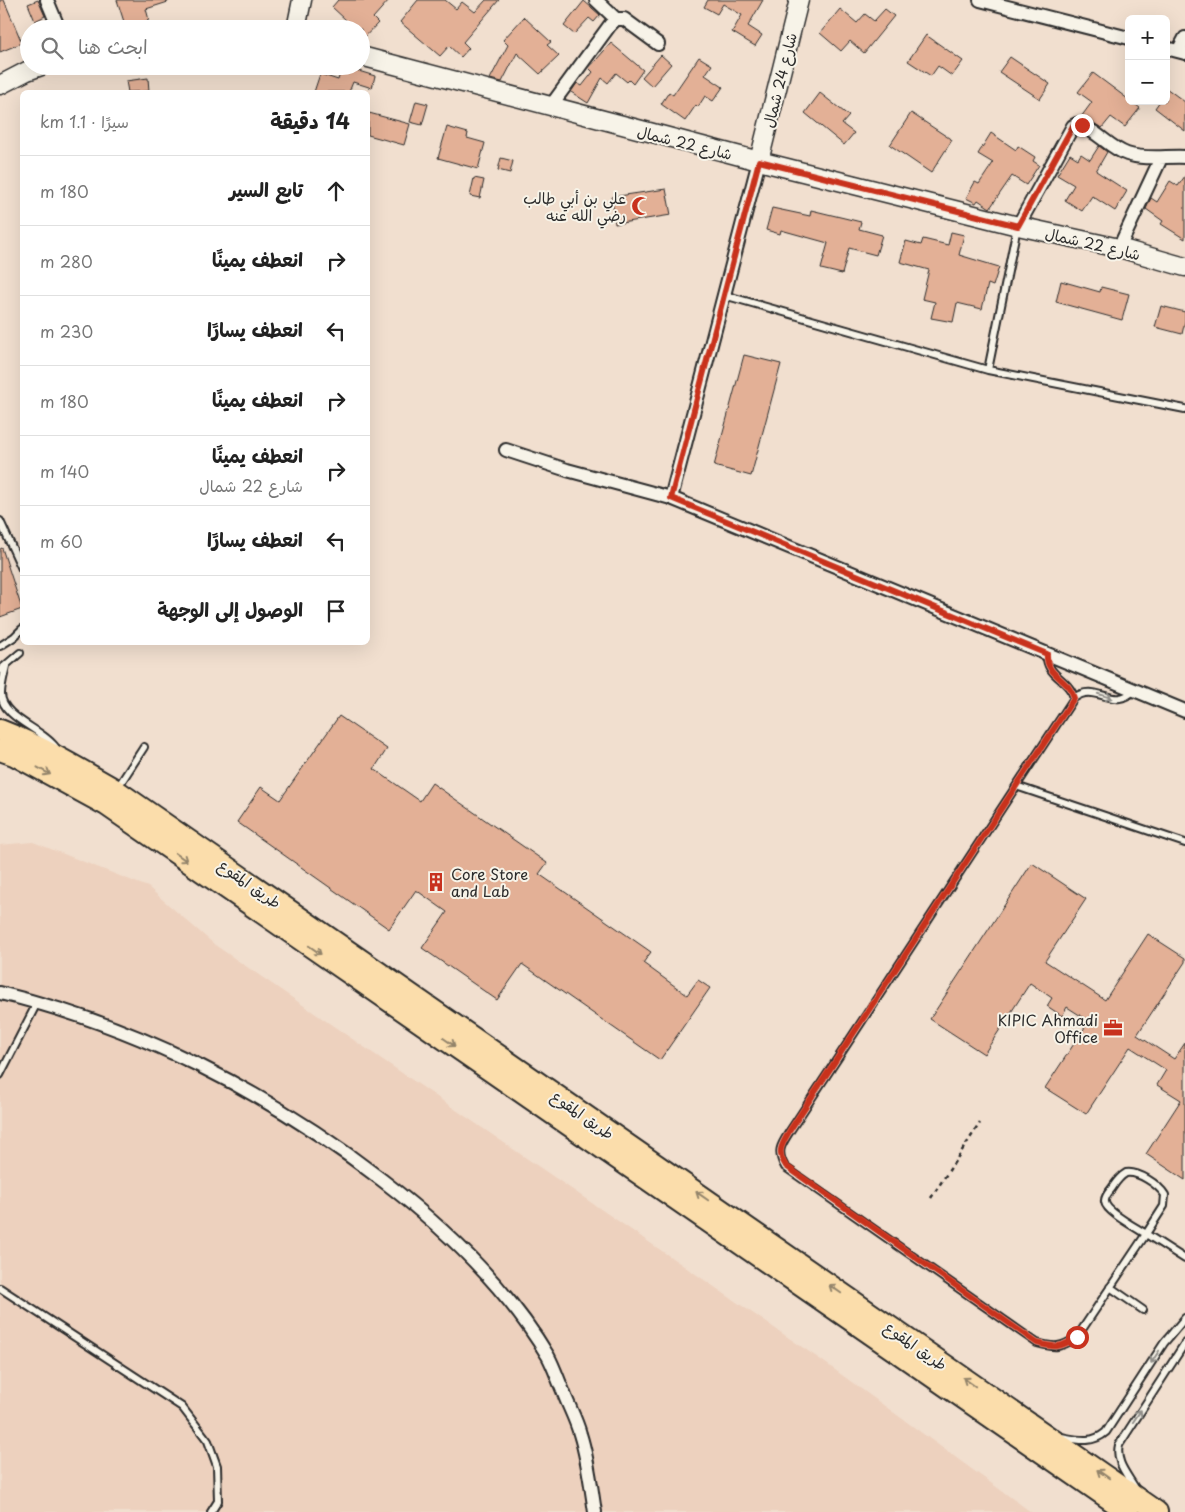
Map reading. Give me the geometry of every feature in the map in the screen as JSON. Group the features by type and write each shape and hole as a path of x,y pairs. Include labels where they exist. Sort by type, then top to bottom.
{"main road":[{"name":"طريق المقوع","path":"0,730 61,758 116,790 1043,1433 1143,1509"},
{"name":"طريق المقوع","path":"0,750 14,755 106,805 1143,1509"}],"street":[{"path":"47,0 55,20"},
{"path":"298,20 302,0"},
{"path":"596,0 616,19"},
{"name":"شارع 24 شمال","path":"759,161 799,0"},
{"path":"980,0 1125,37"},
{"path":"550,107 610,24 616,19 624,19 658,44"},
{"path":"1176,51 1185,38"},
{"name":"شارع 22 شمال","path":"370,58 759,161 1018,226 1119,248 1185,267"},
{"path":"0,85 20,74"},
{"path":"1018,226 1073,126 1077,124 1125,154 1137,157 1185,157"},
{"path":"1119,248 1161,158"},
{"path":"671,498 759,161"},
{"path":"506,450 567,470 671,498 1185,711"},
{"path":"0,993 37,1002 120,1030 215,1073 292,1116 422,1210 474,1260 516,1308 549,1358 580,1434 595,1512"}],"lane":[{"path":"988,370 1018,226"},
{"path":"724,295 988,370 1185,409"},
{"path":"0,520 20,565"},
{"path":"0,646 14,637 20,630"},
{"path":"20,653 3,668 0,695 7,709 52,742 61,758"},
{"path":"1047,654 1050,669 1068,686 1074,698"},
{"path":"1134,690 1125,698 1119,699 1090,692 1079,694 1074,698 790,1130 781,1146 780,1157 786,1166 1037,1343 1052,1347 1065,1345 1077,1337 1146,1234 1164,1206 1165,1195 1160,1189 1138,1175 1126,1173 1118,1178 1107,1195 1106,1206 1111,1212 1146,1234 1185,1259"},
{"path":"116,790 144,747"},
{"path":"1016,786 1185,843"},
{"path":"0,1075 37,1002"},
{"path":"0,1288 182,1407 208,1441 217,1466 218,1502 211,1512"},
{"path":"1110,1288 1143,1310"},
{"path":"1043,1433 1086,1441 1102,1436 1164,1343 1185,1318"},
{"path":"1143,1509 1120,1462 1119,1445 1185,1343"}],"path":[{"path":"931,1198 980,1123"}],"shaded area":[{"path":"33,842 148,887 215,945 824,1362 1031,1512 0,1512 0,845"}],"building":[{"path":"0,0 4,0 20,38 20,44 0,52"},
{"path":"38,0 45,16 35,20 28,4"},
{"path":"117,0 168,0 168,2 146,9 149,20 123,20"},
{"path":"338,0 389,0 373,18 378,23 370,31 370,20 346,20 332,7"},
{"path":"418,0 445,0 456,9 462,2 475,12 486,0 499,0 463,42 469,48 461,57 449,46 440,56 400,22"},
{"path":"708,0 763,0 748,26 762,35 755,46 732,32 742,15 723,4 717,14 704,7"},
{"path":"584,1 600,15 594,22 589,18 574,34 564,26"},
{"path":"840,9 857,23 865,14 874,21 885,9 894,16 864,53 850,41 841,51 820,33"},
{"path":"524,17 551,42 547,45 559,56 540,74 517,53 502,82 490,79 508,45 503,40"},
{"path":"926,35 963,61 952,76 938,66 931,76 908,61"},
{"path":"611,43 643,70 633,84 629,80 627,82 616,73 608,83 602,78 588,103 571,92 577,83 582,86 593,72 589,68"},
{"path":"661,55 671,64 652,86 642,77"},
{"path":"699,57 712,65 705,75 723,87 713,101 705,96 685,121 661,104 669,92 673,95"},
{"path":"1010,57 1050,84 1040,99 999,72"},
{"path":"1093,73 1125,97 1125,105 1136,105 1140,108 1125,127 1111,117 1102,128 1081,117 1092,102 1078,92"},
{"path":"320,75 338,80 339,75 375,76 372,88 353,82 350,90 315,90"},
{"path":"148,78 149,90 128,90 126,81"},
{"path":"1170,91 1185,102 1185,131 1155,108 1157,105 1170,105"},
{"path":"820,93 849,116 842,124 854,133 844,145 805,113"},
{"path":"416,101 428,104 422,125 410,122"},
{"path":"370,113 410,124 404,145 370,136"},
{"path":"911,113 952,140 931,173 890,145"},
{"path":"447,127 468,133 467,138 485,143 478,169 438,158"},
{"path":"991,133 1016,150 1018,146 1035,157 1033,161 1039,165 1026,185 1012,176 990,208 978,200 976,203 966,198 975,182 979,184 993,163 978,154"},
{"path":"1099,146 1107,152 1096,171 1127,191 1115,211 1092,196 1082,211 1065,200 1074,185 1057,175 1070,154 1078,159 1081,154 1090,160"},
{"path":"501,158 513,161 510,173 498,170"},
{"path":"1185,176 1185,239 1161,224 1163,221 1146,209 1151,198 1157,202 1170,181 1178,186"},
{"path":"474,178 484,180 480,198 470,196"},
{"name":"علي بن أبي طالب رضي الله عنه","path":"666,189 671,215 615,224 612,197"},
{"path":"772,208 810,216 811,210 861,222 859,229 882,235 876,255 849,248 842,274 821,269 828,243 781,230 780,234 766,230"},
{"path":"951,232 964,235 959,255 999,267 993,286 988,284 982,309 957,303 953,322 931,318 935,302 922,299 929,270 900,262 906,241 921,245 923,239 948,245"},
{"path":"1061,281 1100,292 1101,287 1129,294 1122,320 1056,302"},
{"path":"1161,306 1185,312 1182,334 1155,327"},
{"path":"744,355 781,364 751,476 714,466"},
{"path":"2,548 20,603 20,610 0,617 0,549"},
{"name":"Core Store and Lab","path":"339,716 387,749 374,769 420,801 432,783 547,863 539,874 651,952 643,963 687,995 698,980 710,988 660,1060 522,964 497,1000 422,948 447,912 416,890 389,929 237,822 261,787 280,800"},
{"name":"KIPIC Ahmadi Office","path":"1032,863 1086,899 1045,961 1105,1000 1148,934 1185,958 1185,962 1137,1035 1174,1059 1185,1043 1185,1180 1146,1154 1181,1100 1157,1085 1166,1070 1130,1047 1086,1114 1045,1088 1089,1021 1067,1007 1062,1016 1047,1006 1052,998 1030,983 984,1054 930,1019"}],"place":[{"name":"علي بن أبي طالب رضي الله عنه","path":"641,206"},
{"name":"Core Store and Lab","path":"436,882"},
{"name":"KIPIC Ahmadi Office","path":"1113,1028"}],"route":[{"path":"1077,1337 1065,1345 1052,1347 1037,1343 786,1166 780,1157 781,1146 790,1130 1074,698 1071,689 1050,669 1047,654 671,498 759,161 1018,226 1073,126 1077,124 1082,125"}]}
